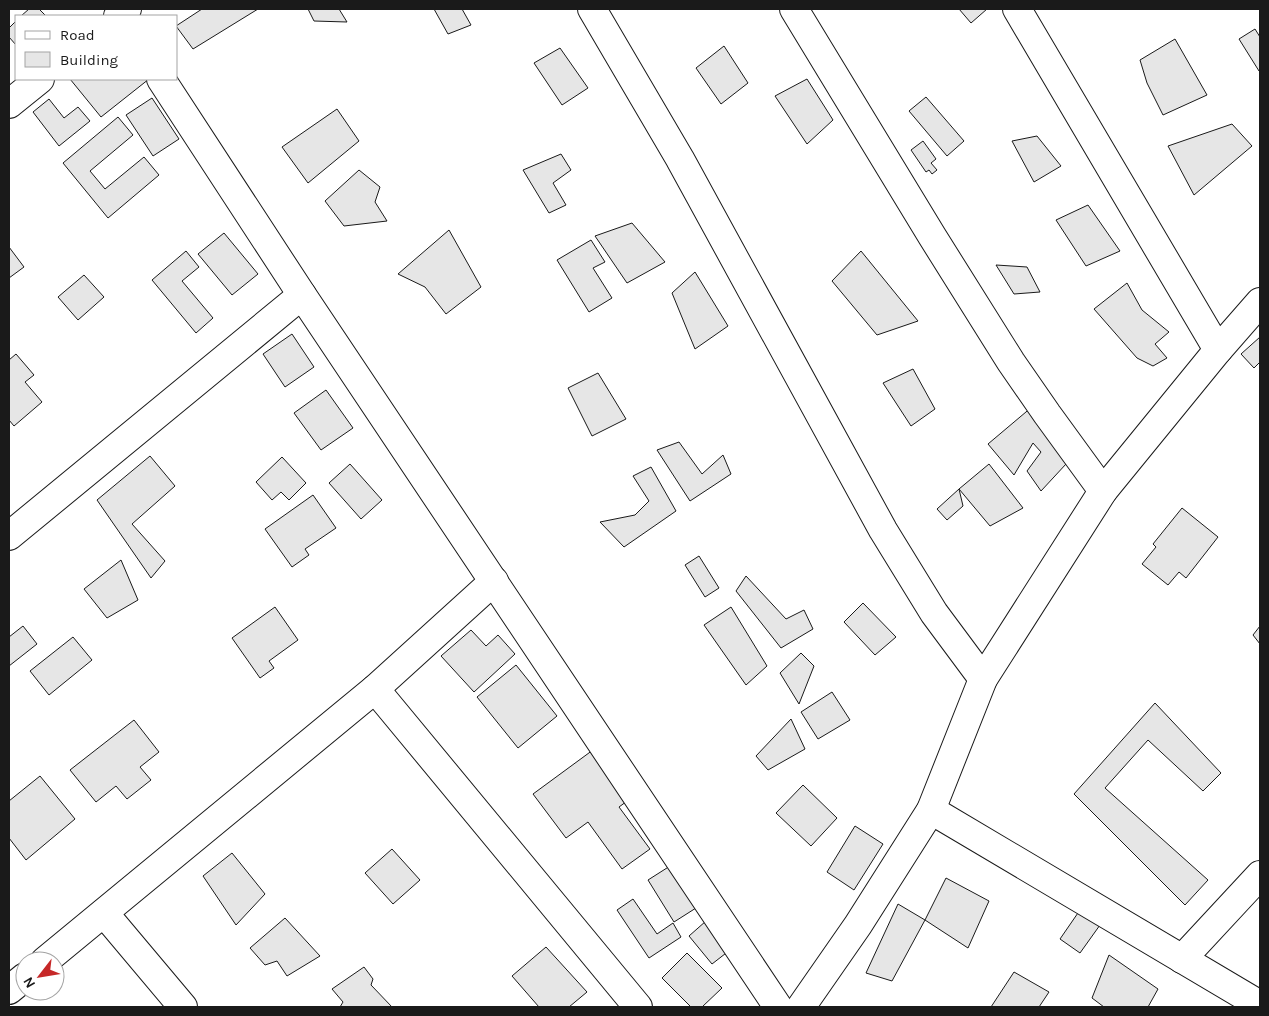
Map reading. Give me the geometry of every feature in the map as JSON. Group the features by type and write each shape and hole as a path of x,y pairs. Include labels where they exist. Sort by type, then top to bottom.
{"street":[{"path":"592,9 680,159 883,530 934,613 983,680"},
{"path":"794,9 1011,362 1103,491"},
{"path":"1017,9 1218,350"},
{"path":"9,104 39,80"},
{"path":"162,80 302,295 778,1007"},
{"path":"9,536 302,295"},
{"path":"801,1007 858,925 931,810 983,680 1103,491 1218,350 1260,302"},
{"path":"57,951 375,689 494,581"},
{"path":"375,689 638,1007"},
{"path":"931,810 1260,1004"},
{"path":"1182,959 1260,874"},
{"path":"104,913 183,1007"}],"building":[{"path":"29,9 39,9 45,15 22,15"},
{"path":"202,9 258,9 193,49 178,29 178,25"},
{"path":"308,9 339,9 347,22 314,21"},
{"path":"434,9 462,9 471,25 448,34"},
{"path":"959,9 987,9 971,23"},
{"path":"15,22 15,44 9,37 9,28"},
{"path":"1255,29 1260,37 1259,71 1239,39"},
{"path":"1175,39 1207,95 1163,115 1147,83 1140,60"},
{"path":"724,46 748,83 721,104 696,68"},
{"path":"560,48 588,88 562,105 534,63"},
{"path":"807,79 833,120 807,144 775,96"},
{"path":"71,80 148,80 101,117"},
{"path":"926,97 964,141 947,156 909,111"},
{"path":"152,98 179,139 153,156 126,115"},
{"path":"49,99 64,118 78,107 90,121 59,146 33,112"},
{"path":"337,109 359,141 308,183 282,147"},
{"path":"118,117 133,135 90,171 105,189 144,157 159,175 108,218 63,163"},
{"path":"1232,124 1252,146 1194,195 1168,146"},
{"path":"1037,136 1061,166 1034,182 1012,141"},
{"path":"923,141 936,159 931,163 937,170 932,174 929,170 926,172 911,150"},
{"path":"561,154 571,170 553,183 566,205 549,213 523,170"},
{"path":"359,170 380,187 375,202 387,221 344,226 325,201"},
{"path":"1088,205 1120,251 1086,266 1056,220"},
{"path":"632,223 665,262 627,283 595,236"},
{"path":"449,230 481,287 446,314 425,287 398,274"},
{"path":"224,233 258,274 232,295 198,254"},
{"path":"591,240 605,262 593,268 612,298 589,312 557,260"},
{"path":"9,247 24,267 9,278"},
{"path":"186,251 199,267 182,281 213,318 196,333 152,280"},
{"path":"861,251 918,321 877,335 832,281"},
{"path":"996,265 1027,267 1040,292 1014,294"},
{"path":"695,272 728,326 695,349 672,293"},
{"path":"84,275 104,297 78,320 58,297"},
{"path":"1127,283 1142,310 1169,332 1155,344 1167,358 1153,366 1137,358 1094,309"},
{"path":"292,334 314,367 285,387 263,354"},
{"path":"1260,337 1260,362 1254,368 1241,354"},
{"path":"16,354 34,375 25,382 42,402 14,426 9,420 9,360"},
{"path":"913,369 935,409 911,426 883,383"},
{"path":"598,373 626,419 592,436 568,388"},
{"path":"326,390 353,428 321,450 294,413"},
{"path":"1039,401 1079,450 1041,491 1027,471 1041,452 1033,443 1014,475 988,444"},
{"path":"679,442 702,474 723,455 731,474 690,501 657,450"},
{"path":"150,456 175,486 132,524 165,561 151,578 97,500"},
{"path":"282,457 306,483 289,500 281,492 272,500 256,482"},
{"path":"350,464 382,500 361,519 329,483"},
{"path":"989,464 1023,508 990,526 959,489"},
{"path":"651,467 676,511 624,547 600,522 635,515 649,501 633,476"},
{"path":"959,489 963,506 947,520 937,509"},
{"path":"313,495 336,528 305,549 309,555 292,567 265,529"},
{"path":"1182,508 1218,537 1186,578 1179,572 1168,585 1142,564 1156,547 1153,544"},
{"path":"699,556 719,588 705,597 685,565"},
{"path":"121,560 138,600 107,618 84,589"},
{"path":"746,576 786,619 804,610 813,629 781,648 736,591"},
{"path":"863,603 896,637 875,655 844,622"},
{"path":"275,607 298,640 269,661 274,668 260,678 232,638"},
{"path":"731,607 767,666 746,685 704,625"},
{"path":"23,626 37,644 9,666 9,637"},
{"path":"1260,626 1260,644 1253,635"},
{"path":"471,630 486,646 498,635 515,654 474,692 441,656"},
{"path":"73,637 92,660 49,695 30,671"},
{"path":"801,653 814,666 799,704 780,673"},
{"path":"516,665 557,716 518,748 477,697"},
{"path":"832,692 850,720 818,739 801,712"},
{"path":"1155,703 1221,773 1203,791 1148,740 1105,788 1208,880 1185,905 1074,794"},
{"path":"791,719 805,749 768,770 756,756"},
{"path":"134,720 159,752 140,767 151,780 127,799 116,786 96,802 70,770"},
{"path":"597,747 634,796 619,807 650,849 622,869 588,822 566,838 533,794"},
{"path":"40,776 75,819 26,860 9,838 9,801"},
{"path":"803,785 837,818 811,846 776,813"},
{"path":"855,826 883,844 854,890 827,872"},
{"path":"392,849 420,880 393,904 365,873"},
{"path":"232,853 265,894 236,925 203,876"},
{"path":"670,866 696,908 674,922 648,880"},
{"path":"946,878 989,901 968,948 925,920"},
{"path":"633,899 657,934 673,923 681,937 649,958 617,910"},
{"path":"898,904 925,920 892,981 866,973"},
{"path":"1080,910 1100,925 1080,953 1060,939"},
{"path":"285,918 320,956 287,976 277,961 265,965 250,948"},
{"path":"706,921 730,950 712,964 689,936"},
{"path":"546,947 587,992 569,1007 539,1007 512,976"},
{"path":"687,953 722,988 702,1007 691,1007 662,978"},
{"path":"1109,955 1158,989 1148,1007 1104,1007 1092,998"},
{"path":"364,967 373,979 371,985 392,1007 340,1007 343,1002 332,989"},
{"path":"1014,972 1049,992 1039,1007 991,1007"}]}
